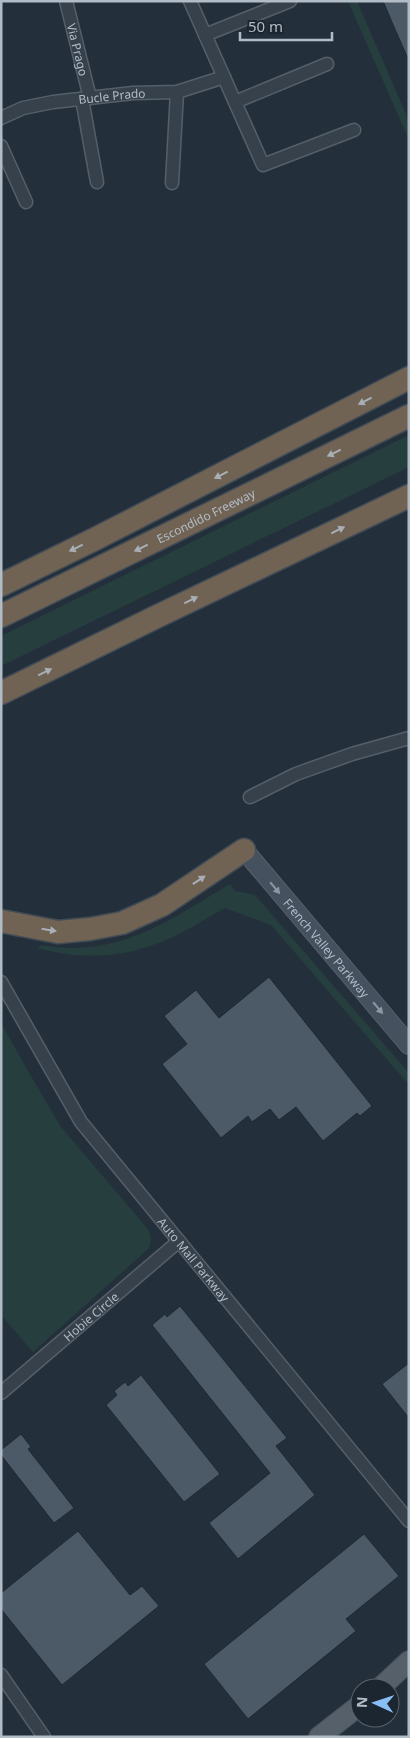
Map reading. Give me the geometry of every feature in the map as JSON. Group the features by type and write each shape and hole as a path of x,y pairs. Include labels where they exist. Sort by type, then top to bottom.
{"highway":[{"path":"1,585 103,535 409,378"},
{"name":"Escondido Freeway","path":"1,616 409,416"},
{"path":"1,693 409,496"},
{"path":"1,921 58,932 90,930 122,923 162,905 244,850"}],"main road":[{"name":"French Valley Parkway","path":"244,850 409,1045"},
{"path":"391,1678 409,1662"},
{"path":"319,1737 350,1712"}],"street":[{"name":"Via Prago","path":"66,1 86,99 97,182"},
{"path":"190,1 263,165 354,130"},
{"path":"205,36 290,1"},
{"path":"235,102 327,64"},
{"name":"Bucle Prado","path":"1,118 23,108 133,93 177,92 224,77"},
{"path":"172,183 177,92"},
{"path":"1,146 26,202"},
{"path":"250,796 296,774 352,754 409,738"},
{"name":"Auto Mall Parkway","path":"1,982 81,1122 409,1521"},
{"name":"Hobie Circle","path":"1,1393 179,1241"},
{"path":"1,1675 44,1737"}],"green space":[{"path":"348,1 357,1 409,121 409,140"},
{"path":"409,435 409,467 1,666 1,636"},
{"path":"230,884 235,891 255,895 409,1073 409,1085 271,925 225,908 175,936 141,949 124,953 90,956 73,955 37,948 41,945 68,948 94,947 118,942 141,934 163,923"},
{"path":"1,1023 61,1127 147,1228 151,1239 148,1249 33,1352 1,1315"}],"building":[{"path":"383,1 409,1 409,61 394,27"},
{"path":"269,977 372,1106 360,1116 357,1113 323,1141 296,1107 279,1120 270,1109 252,1122 248,1116 221,1138 162,1064 187,1044 164,1016 196,990 219,1018"},
{"path":"180,1306 287,1438 276,1446 315,1495 238,1559 209,1523 270,1473 152,1325 165,1314 167,1317"},
{"path":"409,1363 409,1418 382,1384"},
{"path":"141,1375 220,1474 184,1502 106,1405 117,1395 114,1391 125,1382 128,1386"},
{"path":"21,1434 31,1447 28,1449 74,1508 54,1523 1,1455 1,1450"},
{"path":"78,1531 130,1595 142,1586 159,1606 62,1685 1,1609 1,1593"},
{"path":"364,1534 399,1576 346,1619 356,1631 248,1719 204,1664"}]}
